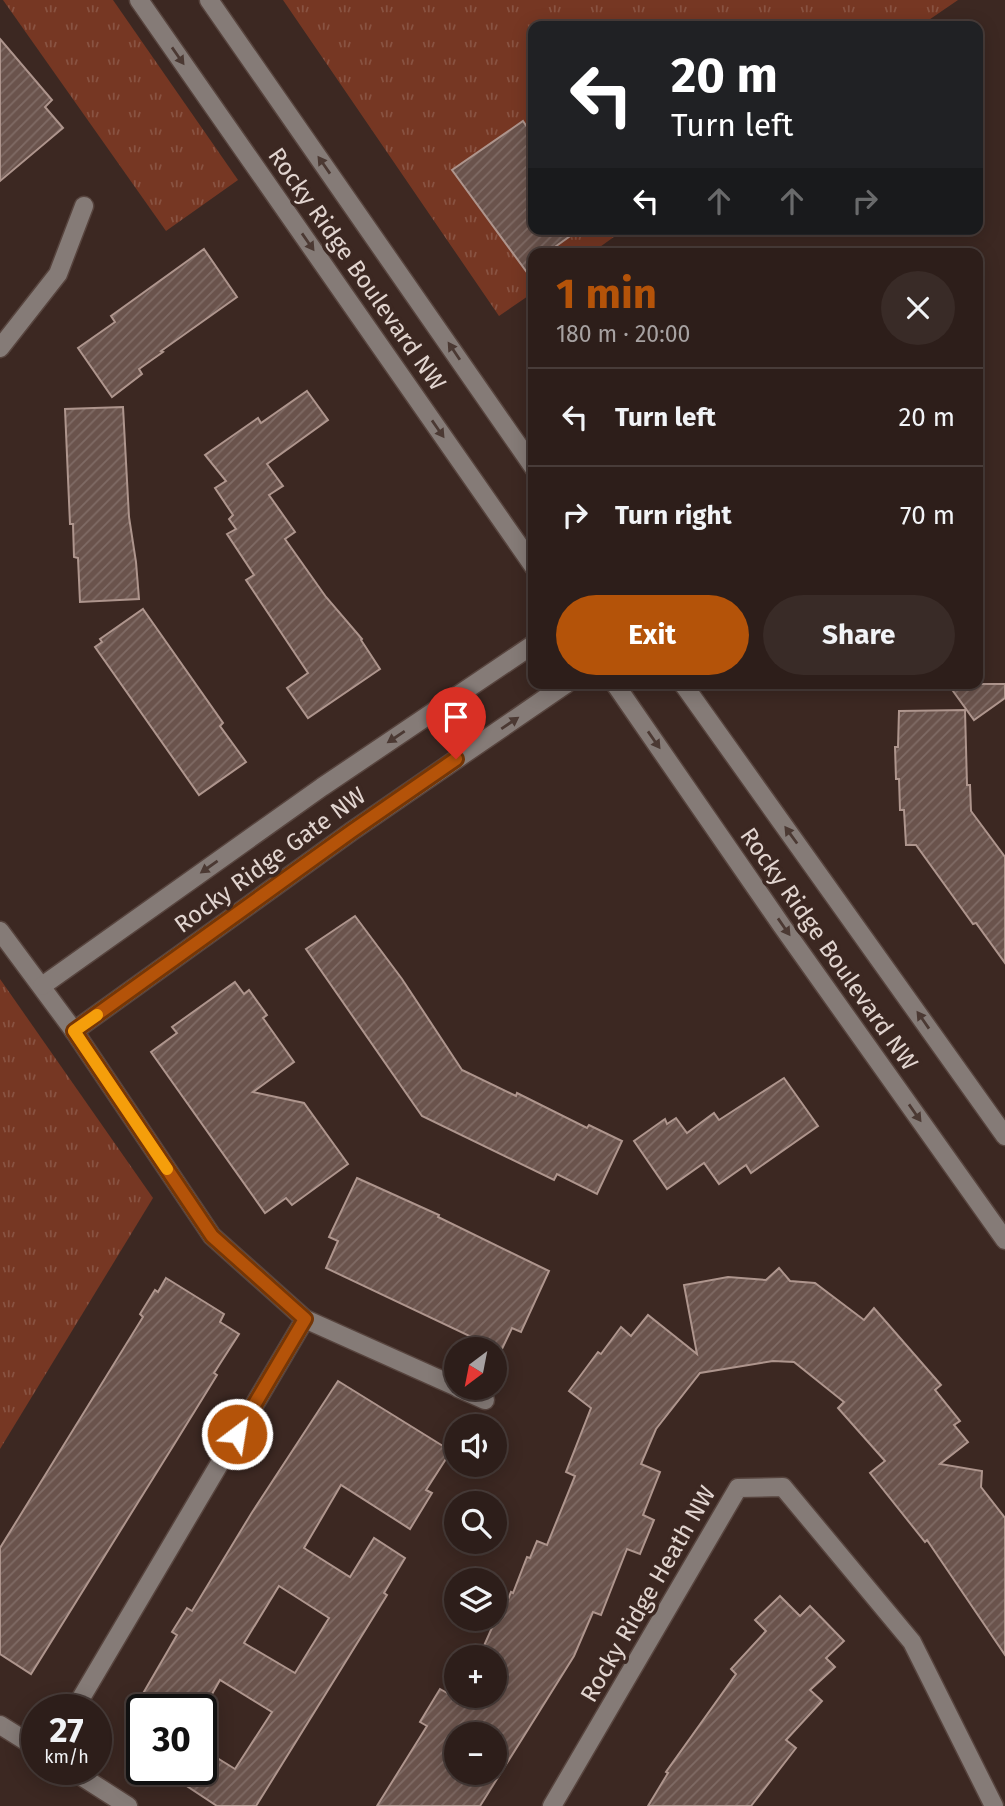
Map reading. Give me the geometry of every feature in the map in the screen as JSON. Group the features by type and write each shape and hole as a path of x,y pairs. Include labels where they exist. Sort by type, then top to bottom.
{"street":[{"name":"Rocky Ridge Boulevard NW","path":"139,0 528,558"},
{"name":"Rocky Ridge Boulevard NW","path":"209,0 528,459"},
{"path":"0,348 58,274 84,206"},
{"name":"Rocky Ridge Gate NW","path":"42,986 322,787 528,648"},
{"name":"Rocky Ridge Gate NW","path":"74,1031 352,831 559,689"},
{"name":"Rocky Ridge Boulevard NW","path":"618,689 782,926 1005,1240"},
{"name":"Rocky Ridge Boulevard NW","path":"687,689 1005,1136"},
{"path":"0,930 74,1031 212,1236 305,1319 444,1381"},
{"path":"83,1694 305,1319"},
{"name":"Rocky Ridge Heath NW","path":"552,1806 738,1488 783,1487 912,1642 995,1806"},
{"path":"0,1725 21,1738"},
{"path":"95,1785 128,1806"}],"green space":[{"path":"3,0 113,0 238,180 166,231"},
{"path":"283,0 958,0 927,21 528,21 528,235 617,235 598,248 528,248 528,296 499,316"},
{"path":"0,979 153,1198 0,1449"}],"building":[{"path":"0,39 52,100 45,107 63,128 0,181"},
{"path":"523,121 528,128 528,235 572,235 553,248 528,248 528,274 452,170"},
{"path":"204,249 237,297 161,351 163,352 139,369 142,374 112,397 78,348 115,322 111,316"},
{"path":"307,391 328,420 267,464 283,486 269,495 295,532 285,539 326,597 362,639 380,669 308,718 287,688 308,673 246,580 254,575 227,534 236,529 229,519 233,515 215,488 226,481 205,455 258,418 261,423"},
{"path":"123,407 129,517 139,599 80,602 78,558 74,557 73,524 70,524 65,409"},
{"path":"143,609 223,723 220,726 246,762 199,795 95,647 102,642 100,639"},
{"path":"983,684 1005,684 1005,698 974,720 952,689 983,689"},
{"path":"965,710 967,785 970,785 971,811 1005,857 1005,963 916,845 906,845 904,810 900,810 895,747 898,747 899,711"},
{"path":"355,916 402,979 462,1070 516,1096 517,1093 587,1128 589,1125 622,1141 597,1194 557,1174 554,1180 422,1116 306,949"},
{"path":"235,982 244,994 249,990 267,1015 263,1018 294,1062 253,1092 304,1103 348,1164 292,1205 286,1198 265,1213 151,1052 177,1033 172,1027"},
{"path":"784,1078 818,1126 751,1173 746,1165 719,1184 704,1163 667,1189 634,1141 665,1119 667,1124 676,1118 687,1133 714,1113 719,1120"},
{"path":"357,1178 439,1215 438,1217 549,1271 521,1332 512,1328 508,1337 471,1337 326,1268 338,1241 329,1237"},
{"path":"779,1268 790,1281 815,1283 864,1320 874,1308 941,1385 935,1390 960,1421 954,1425 968,1442 940,1464 982,1471 981,1487 1005,1518 1005,1655 927,1540 925,1542 870,1473 885,1461 838,1408 844,1402 794,1362 773,1361 700,1373 656,1429 641,1464 660,1472 643,1515 654,1520 640,1554 627,1549 601,1615 593,1612 574,1656 507,1763 507,1722 444,1722 444,1785 493,1785 480,1806 377,1806 427,1726 420,1722 440,1689 444,1691 444,1708 507,1708 507,1645 484,1645 490,1631 507,1631 507,1602 511,1592 513,1593 527,1557 530,1558 537,1541 547,1545 575,1476 566,1472 591,1408 569,1391 621,1327 631,1336 648,1315 697,1354 684,1285 728,1277 766,1280"},
{"path":"166,1278 224,1314 220,1322 239,1334 214,1373 217,1375 31,1674 0,1654 0,1548 143,1317 140,1314"},
{"path":"338,1381 444,1447 444,1462 426,1490 432,1493 410,1529 341,1485 304,1548 350,1577 374,1538 405,1558 384,1593 387,1595 256,1806 217,1806 185,1785 217,1785 217,1758 235,1769 272,1712 220,1680 212,1694 143,1694 177,1635 172,1632 187,1608 192,1611 251,1514","holes":["279,1586 329,1618 295,1673 244,1643"]},
{"path":"780,1596 800,1616 810,1606 844,1641 826,1658 835,1667 810,1690 822,1701 786,1740 796,1748 751,1806 648,1806 668,1773 666,1772 736,1674 731,1669 766,1631 755,1620"}],"slow traffic":[{"path":"97,1015 74,1031 167,1169"}],"route":[{"path":"237,1434 305,1319 212,1236 74,1031 456,759"}]}
